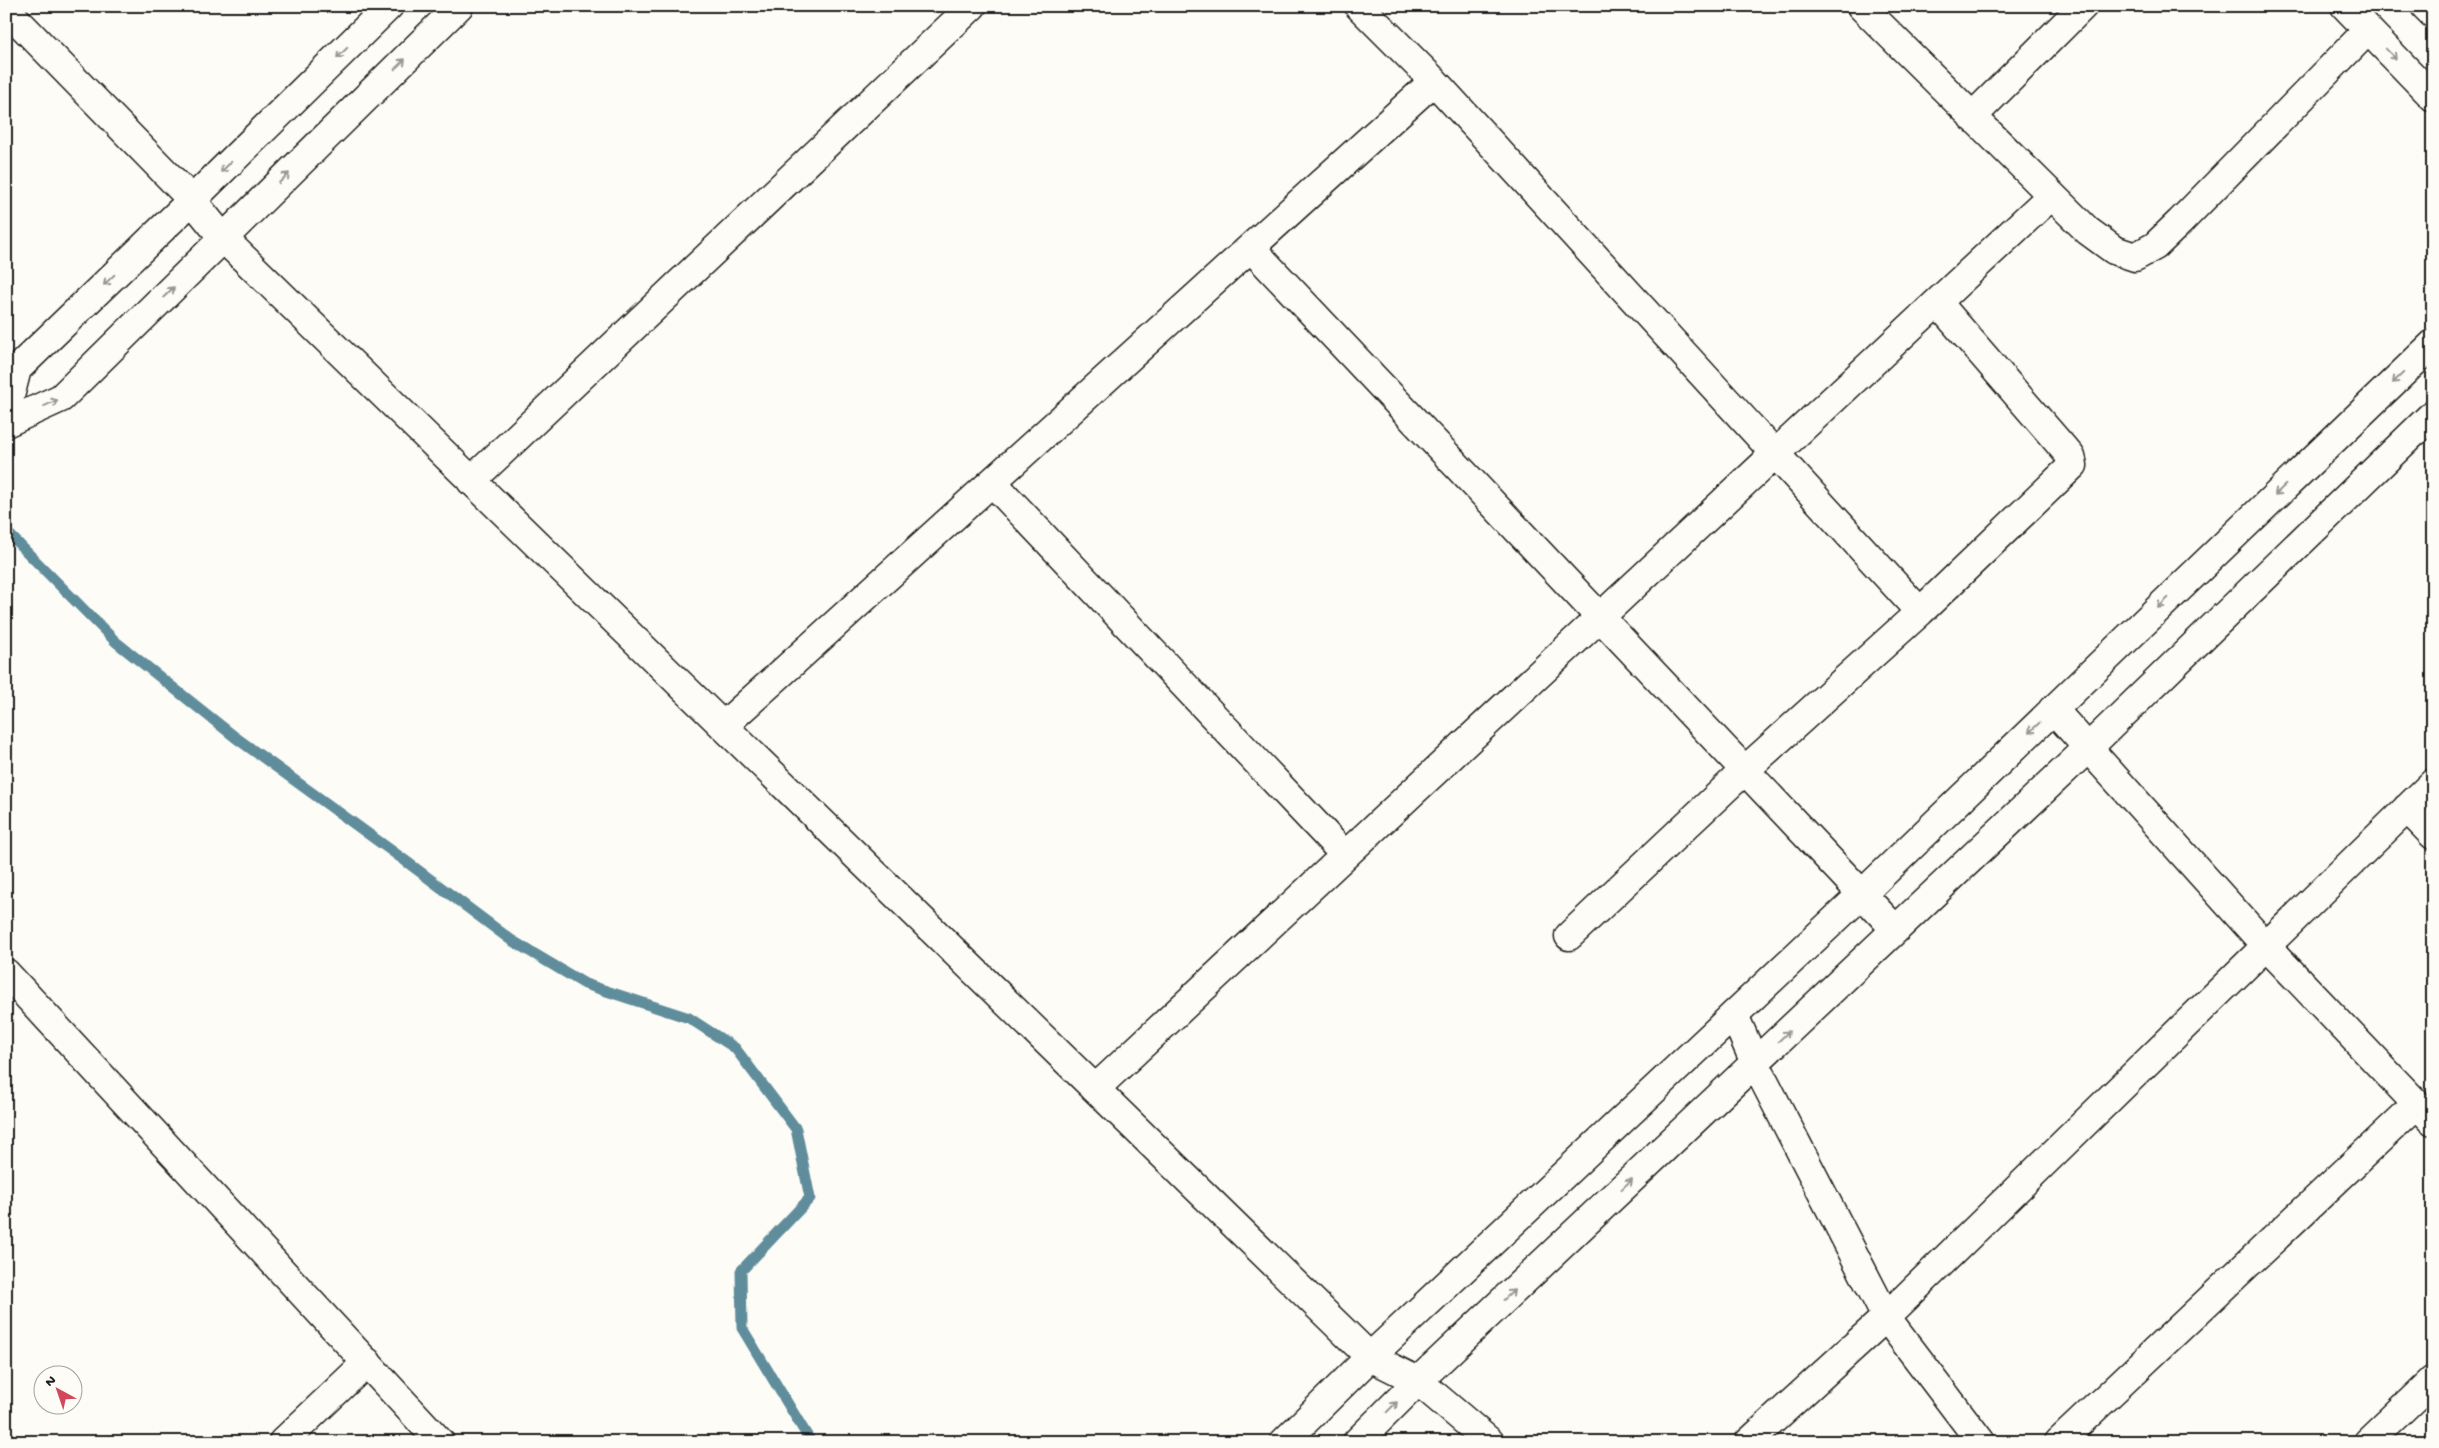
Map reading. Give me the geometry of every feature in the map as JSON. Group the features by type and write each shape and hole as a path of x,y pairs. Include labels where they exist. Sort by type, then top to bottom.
{"street":[{"path":"6,412 17,369 389,6"},
{"path":"6,423 61,398 459,6"},
{"path":"471,481 972,6"},
{"path":"1360,6 1434,81 1920,612"},
{"path":"1861,6 2088,231 2114,250 2135,257 2155,246 2180,222 2368,30"},
{"path":"1972,117 2083,6"},
{"path":"2345,6 2433,97"},
{"path":"2425,6 2433,14"},
{"path":"6,10 192,200 223,238 1370,1357 1418,1381 1490,1442"},
{"path":"723,726 1434,81"},
{"path":"1095,1089 1344,854 1600,618 2051,196"},
{"path":"1250,248 1895,929"},
{"path":"1569,936 1744,771 1920,612 2070,470 2073,461 1938,303"},
{"path":"1284,1442 1370,1357 1861,895 2433,344"},
{"path":"1357,1442 1418,1381 2088,748 2433,414"},
{"path":"993,483 1344,854"},
{"path":"2053,708 2266,946 2425,1112 2059,1442"},
{"path":"1749,1442 1886,1317 2433,783"},
{"path":"2407,808 2433,835"},
{"path":"10,984 440,1442"},
{"path":"1734,1015 1755,1063 1886,1317 1981,1442"},
{"path":"283,1442 366,1362"},
{"path":"2368,1442 2433,1380"}],"waterway":[{"path":"6,531 116,642 235,737 511,940 585,984 689,1018 735,1048 796,1129 810,1198 741,1271 742,1328 811,1442"}]}
